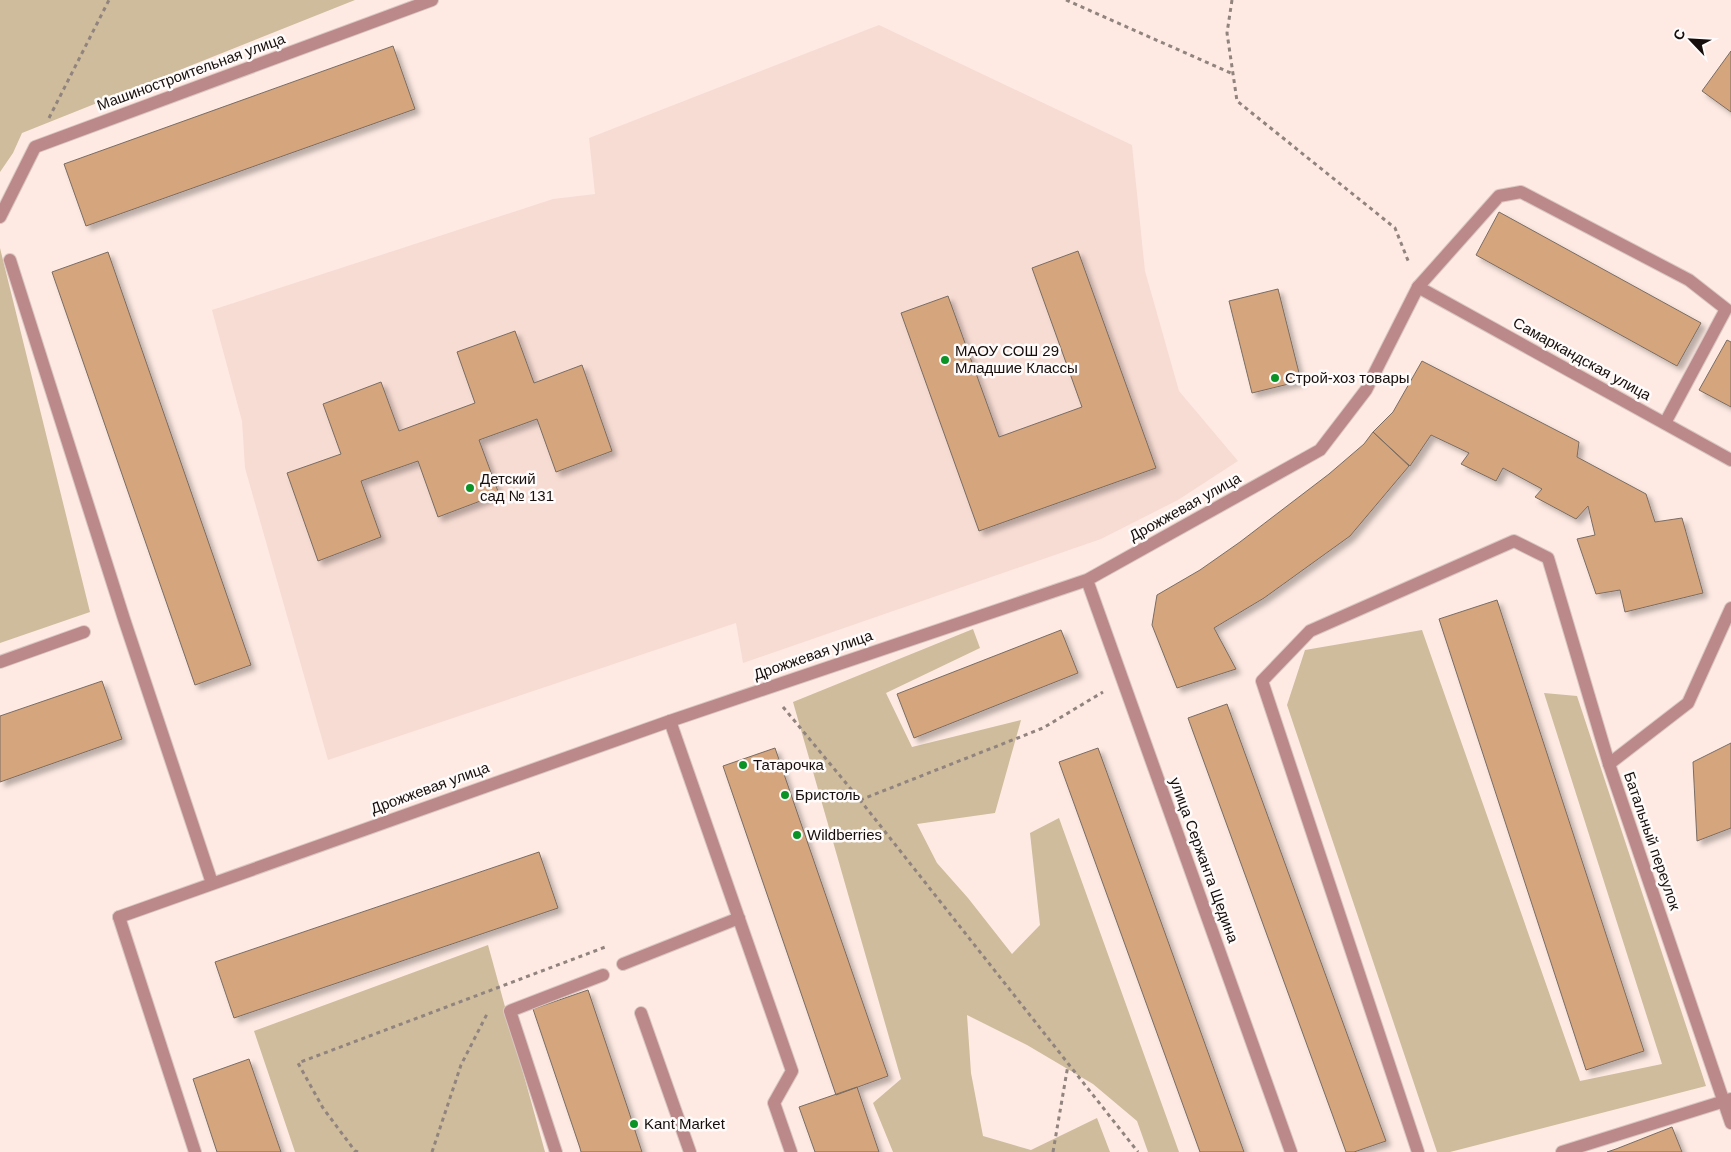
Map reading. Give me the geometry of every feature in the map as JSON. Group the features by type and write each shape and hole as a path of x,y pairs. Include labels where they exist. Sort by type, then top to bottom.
{"street":[{"name":"Машиностроительная улица","path":"35,147 432,0"},
{"path":"0,217 35,147"},
{"name":"Дрожжевая улица","path":"195,1152 119,917 670,721 1087,580 1320,450 1366,390 1418,287 1499,196 1521,192 1689,280 1728,310"},
{"path":"10,260 124,619 212,883"},
{"name":"Самаркандская улица","path":"1418,287 1731,460"},
{"path":"1665,423 1728,310"},
{"path":"1418,1152 1262,681 1310,631 1514,541 1548,558 1608,764"},
{"name":"улица Сержанта Щедина","path":"1087,580 1291,1152"},
{"name":"Батальный переулок","path":"1731,608 1688,703 1608,764 1727,1100 1731,1123"},
{"path":"0,662 84,632"},
{"path":"670,721 792,1071 774,1103 791,1152"},
{"path":"623,964 739,918"},
{"path":"556,1152 510,1011 603,975"},
{"path":"641,1013 690,1152"},
{"path":"1562,1152 1727,1100"}],"path":[{"path":"35,147 108,0"},
{"path":"1066,0 1233,74"},
{"path":"1232,0 1226,33 1237,101 1395,228 1418,287"},
{"path":"860,800 1043,728 1123,680"},
{"path":"767,688 860,800 1138,1152"},
{"path":"358,1152 355,1151 323,1108 298,1063 608,946"},
{"path":"496,995 500,986"},
{"path":"432,1152 461,1065 487,1012"},
{"path":"1053,1152 1068,1065"}],"shaded area":[{"path":"0,0 355,0 22,133 13,153 0,172"},
{"path":"879,25 1132,145 1145,271 1179,391 1238,461 1178,500 1101,539 743,663 736,623 328,760 245,468 242,421 212,310 553,199 595,194 589,138"},
{"path":"0,248 90,612 0,643"},
{"path":"973,629 980,648 886,693 912,747 1021,720 995,813 917,824 937,863 968,898 1012,954 1040,925 1030,833 1059,818 1179,1152 1148,1152 1137,1121 1093,1084 1027,1045 967,1015 971,1073 983,1136 1031,1150 1097,1118 1110,1152 893,1152 873,1103 901,1079 793,702"},
{"path":"1422,630 1580,1081 1662,1064 1544,693 1577,696 1706,1086 1450,1152 1437,1152 1287,705 1305,650"},
{"path":"488,945 545,1152 295,1152 254,1031"}],"building":[{"path":"393,46 415,109 86,226 64,164"},
{"path":"1731,51 1731,112 1702,91"},
{"path":"1499,212 1701,323 1677,366 1476,255"},
{"name":"МАОУ СОШ 29 Младшие Классы","path":"1078,251 1156,468 979,531 901,313 948,296 999,437 1082,407 1032,268"},
{"path":"108,252 251,665 195,685 52,272"},
{"path":"1278,289 1301,381 1252,393 1229,301"},
{"path":"515,331 534,383 582,365 612,451 556,472 537,419 479,440 499,494 438,517 418,461 361,481 381,537 318,561 287,473 341,454 323,404 381,382 399,431 475,403 457,352"},
{"path":"1727,340 1731,342 1731,407 1699,390"},
{"path":"1422,361 1579,442 1577,457 1646,494 1655,522 1682,518 1703,593 1625,612 1620,590 1596,594 1577,539 1595,535 1588,506 1576,519 1535,497 1542,489 1503,468 1496,481 1461,464 1469,453 1431,435 1410,466 1373,432 1393,412"},
{"path":"1373,432 1409,466 1350,536 1264,598 1214,628 1236,669 1177,688 1152,625 1157,595 1200,570 1240,542 1329,474 1364,444"},
{"path":"1497,600 1644,1051 1586,1070 1439,619"},
{"path":"1061,630 1078,673 914,738 897,694"},
{"path":"102,681 122,739 0,782 0,716"},
{"path":"1227,704 1386,1141 1354,1152 1346,1152 1188,718"},
{"path":"1731,743 1731,828 1697,841 1693,762"},
{"path":"775,748 888,1076 836,1095 723,766"},
{"path":"1098,748 1244,1152 1200,1152 1059,762"},
{"path":"539,852 558,908 234,1018 215,962"},
{"path":"588,990 642,1152 581,1152 533,1009"},
{"path":"249,1059 281,1152 217,1152 193,1079"},
{"path":"857,1087 879,1152 815,1152 799,1107"},
{"path":"1672,1127 1682,1152 1607,1152 1616,1149"}],"place":[{"name":"МАОУ СОШ 29 Младшие Классы","path":"945,360"},
{"name":"Строй-хоз товары","path":"1275,378"},
{"name":"Детский сад № 131","path":"470,488"},
{"name":"Татарочка","path":"743,765"},
{"name":"Бристоль","path":"785,795"},
{"name":"Wildberries","path":"797,835"},
{"name":"Kant Market","path":"634,1124"}]}
